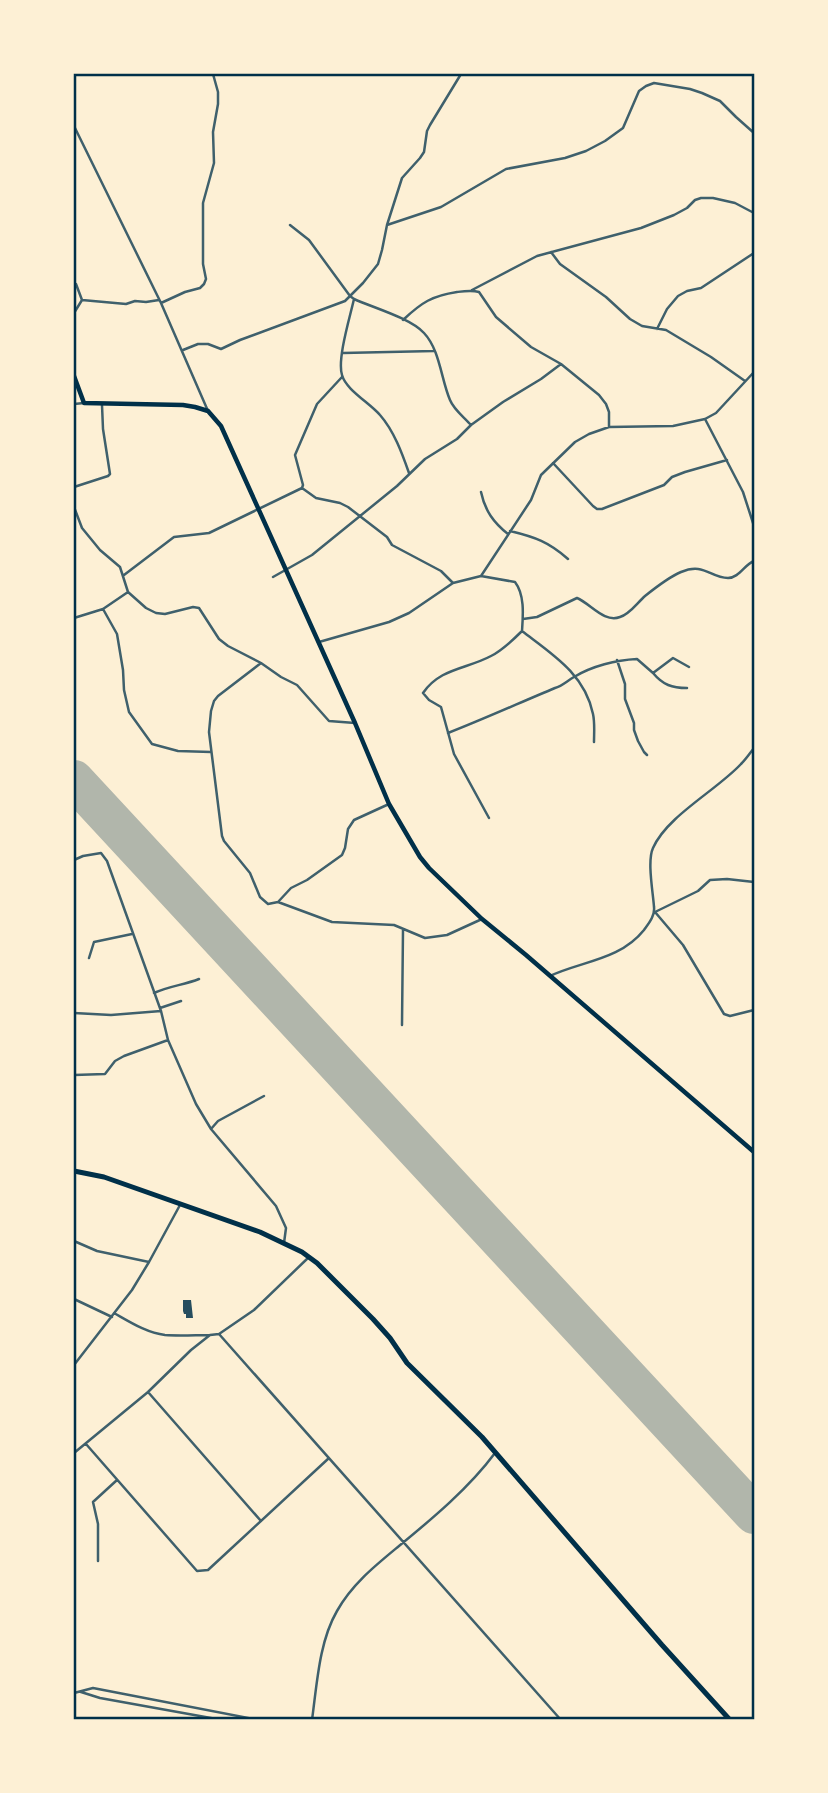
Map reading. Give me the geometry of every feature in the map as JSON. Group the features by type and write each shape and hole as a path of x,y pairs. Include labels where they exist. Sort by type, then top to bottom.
{"highway":[{"path":"74,1171 104,1177 260,1232 309,1257 326,1270 390,1338 407,1363 495,1453 730,1720"}],"main road":[{"path":"74,376 84,403 183,405 208,411 221,426 389,804 420,858 482,919 754,1152"}],"street":[{"path":"82,300 126,303 160,301 205,284 203,203 214,163 213,132 218,104 213,74"},
{"path":"183,350 198,344 225,348 345,301 377,264 402,178 424,152 429,125 461,74"},
{"path":"387,225 440,207 506,169 565,158 605,141 622,128 639,91 654,83 690,89 720,101 754,133"},
{"path":"74,127 160,301 208,411"},
{"path":"404,320 417,306 432,298 472,290 537,256 641,228 674,215 701,198 735,203 754,212"},
{"path":"290,225 309,240 350,296 404,320 425,334 435,351 450,402 471,425"},
{"path":"551,252 560,264 606,297 630,319 642,326 666,330 745,381"},
{"path":"657,329 667,309 678,296 701,288 754,253"},
{"path":"76,284 82,300"},
{"path":"472,290 480,292 496,317 531,347 561,364 598,395 609,412 609,427"},
{"path":"354,299 343,353 342,377 348,386 380,415 399,446 409,474"},
{"path":"74,313 82,300"},
{"path":"343,353 435,351"},
{"path":"273,577 312,555 425,459 561,364"},
{"path":"481,576 531,500 541,475 575,442 589,433 609,427 673,426 705,419 716,413 754,372"},
{"path":"302,488 295,455 317,404 342,377"},
{"path":"74,487 110,474 102,402"},
{"path":"74,404 84,403"},
{"path":"705,419 743,492 754,526"},
{"path":"553,463 593,506 603,509 664,485 672,477 727,460"},
{"path":"124,575 174,537 209,533 302,488"},
{"path":"302,488 316,498 340,503 387,537 392,545 441,571 453,583"},
{"path":"481,492 484,506 497,526 509,533 545,541 568,559"},
{"path":"74,507 82,528 100,550 120,567 128,592 146,608 165,614 199,608 219,639 297,685 329,721 355,723"},
{"path":"523,620 537,617 577,598 607,617 619,618 680,572 698,568 720,577 731,578 754,561"},
{"path":"319,642 389,622 453,583 481,576 514,582 519,587 522,631 491,656 430,682 423,693 441,707 454,754 489,818"},
{"path":"74,618 103,609 128,592"},
{"path":"103,609 117,635 129,712 152,744 178,751 211,752"},
{"path":"522,631 558,659 582,684 594,716 594,742"},
{"path":"653,673 673,658 689,667"},
{"path":"448,733 617,660 637,659 664,684 687,688"},
{"path":"617,660 625,684 625,699 634,730 648,755"},
{"path":"261,663 214,701 209,732 222,836 250,873 260,897 268,904 278,902 332,922 394,925 425,938 447,935 482,919"},
{"path":"550,976 617,952 638,937 655,912 650,858 652,849 666,830 741,765 754,748"},
{"path":"278,902 291,888 342,855 348,829 354,820 389,804"},
{"path":"74,860 101,853 107,861 160,1010 168,1040 196,1104 211,1129 276,1206 286,1228 284,1243"},
{"path":"655,912 698,891 710,880 754,882"},
{"path":"655,912 683,945 724,1014 730,1016 754,1010"},
{"path":"402,1025 404,930"},
{"path":"89,958 94,943 132,933"},
{"path":"154,993 199,979"},
{"path":"74,1013 111,1016 160,1010 181,1001"},
{"path":"74,1075 105,1074 115,1061 124,1056 168,1040"},
{"path":"211,1129 218,1121 264,1096"},
{"path":"74,1365 132,1290 181,1204"},
{"path":"74,1241 97,1251 149,1262"},
{"path":"74,1299 137,1326 166,1335 219,1334 254,1310 309,1257"},
{"path":"219,1334 561,1720"},
{"path":"74,1454 211,1335"},
{"path":"148,1392 261,1521"},
{"path":"86,1444 197,1571 208,1570 329,1458"},
{"path":"312,1720 322,1650 337,1612 354,1587 467,1486 495,1453"},
{"path":"98,1561 98,1524 93,1502 117,1480"},
{"path":"74,1693 93,1688 259,1720"},
{"path":"81,1692 100,1698 222,1720"}],"building":[{"path":"183,1300 191,1300 193,1318 186,1318"}],"runway":[{"path":"74,780 754,1514"}]}
